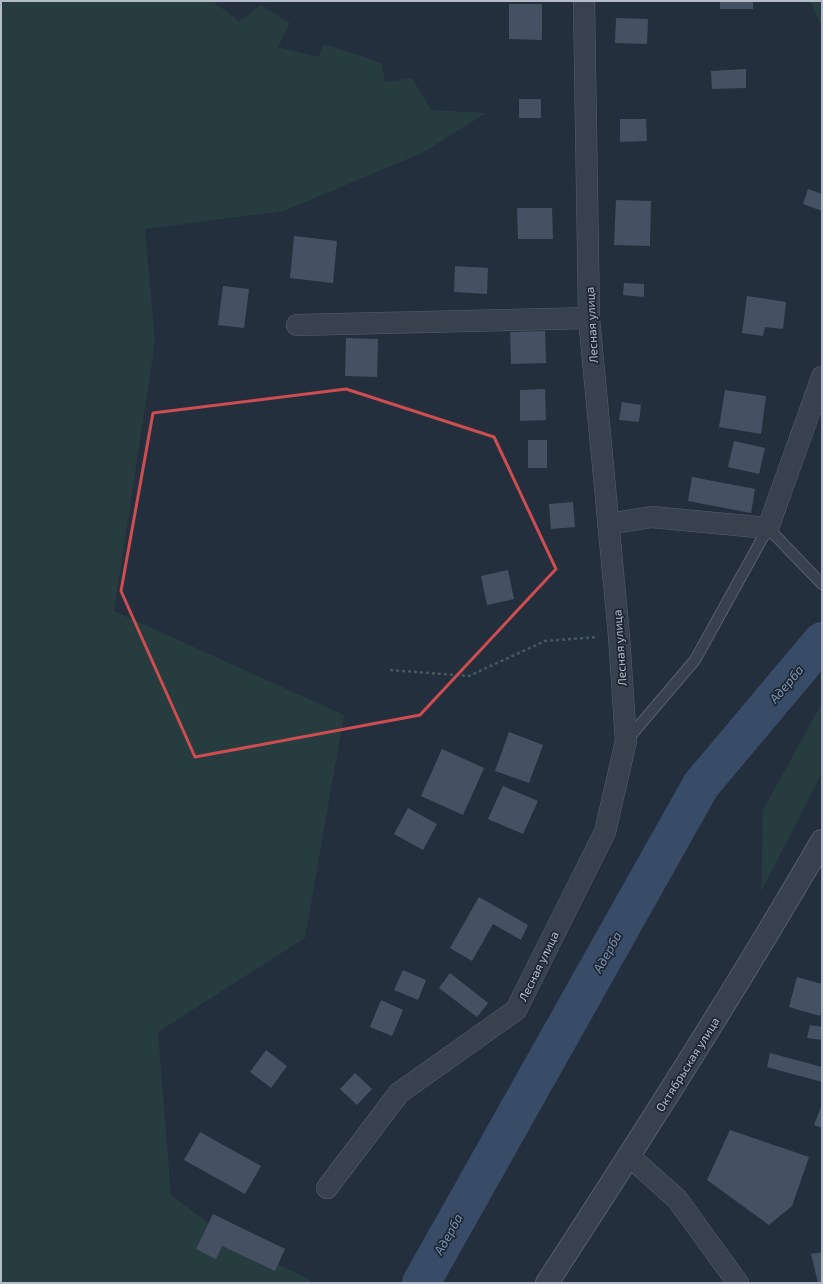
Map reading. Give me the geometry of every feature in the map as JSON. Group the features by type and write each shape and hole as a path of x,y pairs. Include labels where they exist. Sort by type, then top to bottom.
{"street":[{"name":"Лесная улица","path":"327,1188 399,1093 516,1010 605,832 626,741 619,636 589,318 584,1"},
{"path":"297,325 589,318"},
{"path":"608,524 652,517 768,528 822,377"},
{"name":"Октябрьская улица","path":"547,1283 629,1156 778,917 822,841"},
{"path":"629,1156 677,1200 738,1283"}],"lane":[{"path":"626,741 696,660 768,528 801,560 822,584"}],"path":[{"path":"390,670 469,676 545,641 619,636"}],"highlighted area":[{"path":"346,389 494,437 556,569 420,715 195,757 121,591 153,413"}],"green space":[{"path":"1,1 212,1 239,21 261,5 290,23 278,47 319,57 324,44 382,63 385,82 412,78 431,110 486,113 424,152 284,211 145,229 155,342 114,611 344,715 305,938 158,1032 171,1195 241,1247 311,1280 309,1283 1,1283"},
{"path":"810,1 822,1 822,27"},
{"path":"822,703 822,773 761,892 763,810"}],"building":[{"path":"720,1 753,1 753,9 720,9"},
{"path":"509,4 542,4 542,40 509,39"},
{"path":"616,18 648,19 647,44 615,43"},
{"path":"746,69 746,88 712,89 711,71"},
{"path":"519,99 541,99 541,118 519,118"},
{"path":"620,119 646,119 647,141 620,142"},
{"path":"808,189 822,194 822,211 803,204"},
{"path":"616,200 651,201 650,246 614,245"},
{"path":"517,208 552,208 553,239 518,239"},
{"path":"294,236 337,241 333,283 290,278"},
{"path":"455,266 488,268 487,294 454,292"},
{"path":"624,283 644,284 644,297 623,295"},
{"path":"223,286 249,289 244,328 218,325"},
{"path":"747,296 786,302 783,329 765,327 763,336 742,333"},
{"path":"545,331 546,363 511,364 510,332"},
{"path":"346,338 378,339 377,377 345,376"},
{"path":"545,389 546,420 520,421 520,390"},
{"path":"725,390 766,396 761,434 719,427"},
{"path":"622,402 641,405 639,422 619,420"},
{"path":"528,440 547,440 547,468 528,468"},
{"path":"734,441 765,448 759,474 728,467"},
{"path":"692,477 755,489 751,513 688,501"},
{"path":"573,502 575,527 551,529 549,504"},
{"path":"508,570 514,599 487,605 481,576"},
{"path":"509,732 543,745 529,783 495,771"},
{"path":"442,749 484,768 463,815 421,796"},
{"path":"503,786 538,801 523,834 488,819"},
{"path":"408,808 437,824 423,850 394,834"},
{"path":"479,897 528,925 521,940 493,924 472,961 450,948"},
{"path":"403,970 426,980 418,1000 394,990"},
{"path":"450,973 488,1003 477,1017 439,988"},
{"path":"797,977 822,984 822,1008 820,1016 789,1007"},
{"path":"381,1000 403,1010 392,1036 370,1027"},
{"path":"810,1025 822,1027 822,1040 807,1038"},
{"path":"266,1050 287,1066 271,1088 250,1072"},
{"path":"770,1053 822,1067 822,1082 767,1067"},
{"path":"355,1073 372,1089 357,1105 340,1089"},
{"path":"822,1104 822,1128 814,1125"},
{"path":"730,1130 809,1157 792,1206 769,1225 707,1180"},
{"path":"200,1132 261,1166 245,1194 184,1160"},
{"path":"213,1214 285,1249 275,1271 222,1246 216,1259 196,1249"},
{"path":"822,1252 822,1283 818,1283 811,1254"}],"waterway":[{"name":"Адерба","path":"421,1283 701,785 822,641"}]}
